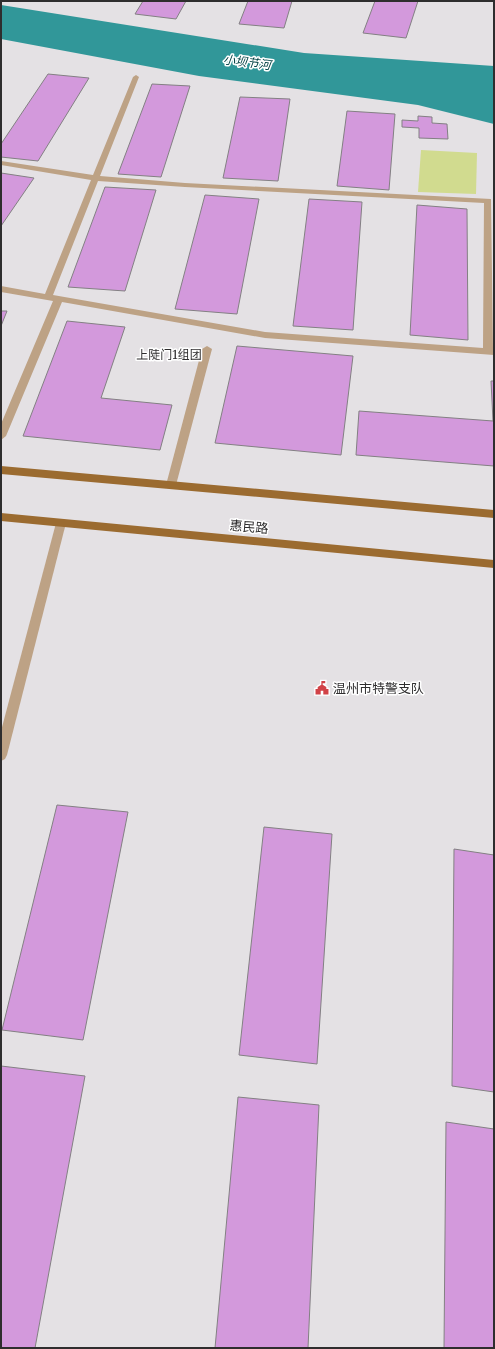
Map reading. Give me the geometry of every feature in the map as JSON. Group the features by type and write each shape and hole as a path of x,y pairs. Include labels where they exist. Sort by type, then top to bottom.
{"main road":[{"path":"1,470 494,514"},
{"name":"惠民路","path":"1,517 494,564"}],"street":[{"path":"48,297 136,77"},
{"path":"1,163 95,178 185,185 488,201 491,351 265,336 59,298 1,289"},
{"path":"1,436 59,298"},
{"path":"171,485 207,349"},
{"path":"1,755 60,523"}],"green space":[{"path":"421,150 477,153 476,194 418,192"}],"water":[{"name":"小坝节河","path":"1,5 304,53 494,66 494,124 418,105 199,76 1,39"}],"building":[{"path":"143,1 186,1 176,19 135,14"},
{"path":"248,1 292,1 284,28 239,24"},
{"path":"375,1 418,1 406,38 363,33"},
{"path":"48,74 89,78 38,161 1,157 1,144"},
{"path":"152,84 190,86 161,177 118,174"},
{"path":"240,97 290,99 278,181 223,178"},
{"path":"347,111 395,114 389,190 337,186"},
{"path":"418,116 432,117 432,123 447,124 448,139 419,138 419,128 402,127 402,120 418,121"},
{"path":"1,173 34,178 1,226"},
{"path":"105,187 156,190 125,291 68,287"},
{"path":"205,195 259,199 237,314 175,309"},
{"path":"309,199 362,202 353,330 293,326"},
{"path":"417,205 467,209 468,340 410,335"},
{"path":"1,311 7,311 1,326"},
{"path":"67,321 125,327 101,398 172,405 160,450 23,436"},
{"path":"237,346 353,356 341,455 215,443"},
{"path":"491,381 494,381 494,466 356,455 359,411 493,421"},
{"path":"57,805 128,812 83,1040 2,1030"},
{"path":"264,827 332,834 317,1064 239,1055"},
{"path":"454,849 494,855 494,1092 452,1086"},
{"path":"1,1066 85,1076 35,1348 1,1348"},
{"path":"238,1097 319,1105 308,1348 215,1348"},
{"path":"446,1122 494,1129 494,1348 444,1348"}],"place":[{"name":"温州市特警支队","path":"322,688"}],"district":[{"name":"上陡门1组团","path":"169,354"}]}
